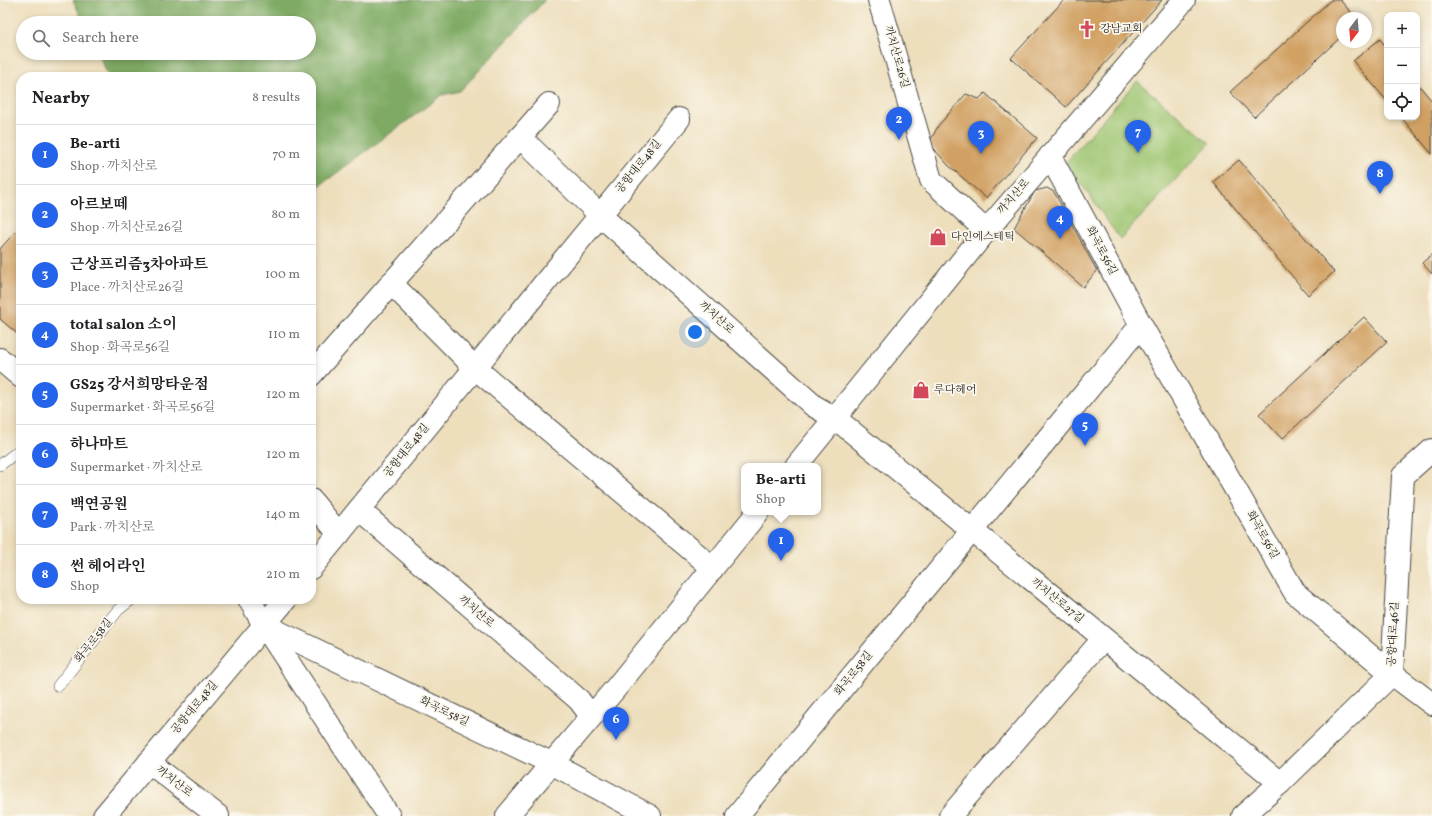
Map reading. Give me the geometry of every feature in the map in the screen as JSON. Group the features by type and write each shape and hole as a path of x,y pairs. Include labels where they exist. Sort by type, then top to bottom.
{"street":[{"name":"까치산로26길","path":"879,0 931,180 986,231"},
{"name":"까치산로","path":"798,463 986,231 1184,0"},
{"path":"316,369 549,104"},
{"name":"공항대로48길","path":"316,562 679,119"},
{"path":"520,136 600,215"},
{"name":"화곡로56길","path":"1050,156 1141,325 1295,593 1392,674 1432,704"},
{"name":"까치산로","path":"600,215 814,406 835,418"},
{"path":"391,283 475,368 713,568"},
{"path":"971,531 1141,325"},
{"path":"0,358 16,372"},
{"name":"까치산로27길","path":"835,418 1280,783"},
{"name":"공항대로46길","path":"1243,816 1280,783 1392,674 1403,476 1432,450"},
{"path":"316,506 339,534"},
{"name":"까치산로","path":"358,510 579,700 591,716"},
{"path":"507,816 756,515"},
{"name":"화곡로58길","path":"737,816 971,531"},
{"path":"251,604 389,816"},
{"name":"공항대로48길","path":"104,816 282,604"},
{"name":"화곡로58길","path":"264,626 551,763 650,816"},
{"path":"950,816 1103,639"},
{"name":"까치산로","path":"149,762 218,816"}],"lane":[{"path":"0,465 16,453"},
{"name":"화곡로58길","path":"58,686 118,610 126,604"}],"green space":[{"path":"73,0 545,0 460,91 442,95 316,188 316,72 107,72 101,60 316,60 316,16 81,16"},
{"path":"1137,81 1210,143 1120,239 1066,162"}],"building":[{"name":"강남교회","path":"1064,0 1162,0 1066,107 1011,58"},
{"path":"1331,0 1340,0 1351,12 1336,12 1336,42 1254,117 1230,92"},
{"path":"1380,39 1384,44 1384,97 1353,61 1369,48 1372,48 1372,46"},
{"path":"1420,87 1432,101 1432,154 1404,120 1420,120"},
{"path":"985,93 1037,138 986,198 948,165 929,143 938,126 966,94 979,99"},
{"path":"1239,160 1334,272 1308,295 1213,182"},
{"path":"1047,188 1054,192 1097,271 1083,287 1014,228 1035,191"},
{"path":"16,231 16,333 0,319 0,249"},
{"path":"1432,254 1432,274 1422,263"},
{"path":"1364,317 1387,342 1282,439 1259,414"}],"place":[{"name":"강남교회","path":"1087,29"},
{"name":"아르보떼","path":"899,140"},
{"name":"백연공원","path":"1138,153"},
{"name":"근상프리즘3차아파트","path":"981,154"},
{"name":"썬 헤어라인","path":"1380,194"},
{"name":"다인에스테틱","path":"938,237"},
{"name":"total salon 소이","path":"1060,239"},
{"name":"루다헤어","path":"921,390"},
{"name":"GS25 강서희망타운점","path":"1085,446"},
{"name":"Be-arti","path":"781,561"},
{"name":"하나마트","path":"616,740"}]}
